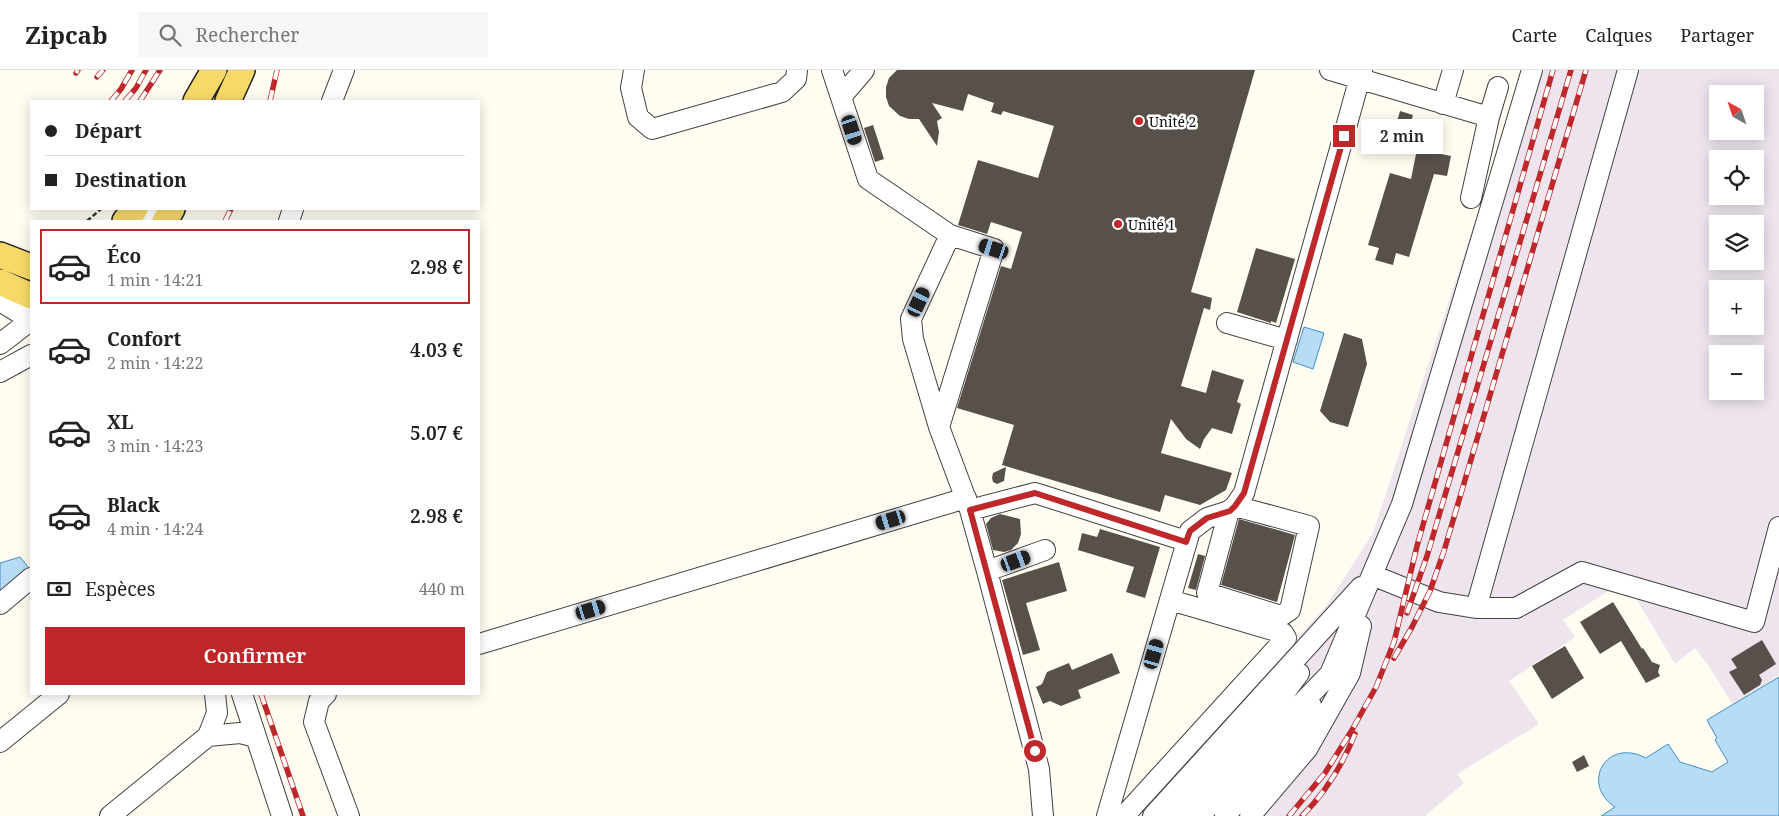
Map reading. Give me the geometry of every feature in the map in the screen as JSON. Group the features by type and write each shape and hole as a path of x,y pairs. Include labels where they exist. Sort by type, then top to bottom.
{"main road":[{"path":"197,100 214,70"},
{"path":"204,100 220,70"},
{"path":"228,100 242,70"},
{"path":"113,220 121,210"},
{"path":"126,220 134,210"},
{"path":"0,255 30,267"},
{"path":"0,282 30,296"}],"street":[{"path":"211,100 226,70"},
{"path":"332,100 344,70"},
{"path":"634,70 631,88 638,117 652,129 782,92 796,79 797,70"},
{"path":"832,70 868,179 950,235 994,249 939,427"},
{"path":"841,97 864,70"},
{"path":"1330,70 1361,75 1444,104 1489,117"},
{"path":"1444,104 1453,70"},
{"path":"1225,816 1290,741 1330,674 1402,504 1532,70"},
{"path":"1476,608 1628,70"},
{"path":"1107,816 1190,531 1207,518 1232,508 1309,526 1290,610 1282,616 1207,593 1232,508 1244,493 1361,75"},
{"path":"1471,198 1489,117 1498,87"},
{"path":"950,235 911,319 913,339 939,427 968,504 987,571 1040,769 1043,816"},
{"path":"0,301 30,319"},
{"path":"0,344 30,321"},
{"path":"1227,323 1287,340"},
{"path":"0,372 30,356"},
{"path":"480,644 968,504 1035,493 1186,542"},
{"path":"1372,575 1439,602 1476,608 1516,608 1582,572 1754,622 1779,527"},
{"path":"987,571 1045,550"},
{"path":"1153,816 1372,575"},
{"path":"1174,816 1192,802 1262,722 1372,575"},
{"path":"1250,816 1307,749 1350,673 1372,575"},
{"path":"0,604 30,579"},
{"path":"0,612 30,588"},
{"path":"1124,816 1286,638 1284,633 1170,600"},
{"path":"1200,816 1276,730 1330,674"},
{"path":"0,742 58,695"},
{"path":"110,816 208,736 217,713 215,695"},
{"path":"242,695 282,816"},
{"path":"325,695 318,701 314,722 349,816"},
{"path":"208,736 240,733 256,737"}],"path":[{"path":"87,220 100,210"}],"shaded area":[{"path":"1521,70 1779,70 1779,675 1733,705 1695,648 1675,664 1633,593 1613,588 1563,620 1575,637 1509,681 1539,724 1457,774 1464,783 1425,816 1135,816 1326,606 1373,533 1499,148"}],"water":[{"path":"1304,327 1324,333 1313,369 1293,362"},
{"path":"20,557 29,568 0,592 0,563"},
{"path":"1779,677 1779,816 1601,816 1615,807 1605,797 1599,787 1599,776 1602,766 1609,758 1619,754 1632,753 1646,758 1668,744 1680,762 1712,772 1728,762 1715,740 1717,738 1707,720"}],"building":[{"path":"897,70 1255,70 1191,292 1212,298 1210,310 1204,308 1181,386 1206,393 1212,370 1244,380 1237,402 1241,404 1232,434 1212,428 1200,449 1186,439 1171,419 1161,453 1232,473 1226,490 1200,505 1165,495 1160,512 1002,465 1014,425 957,408 1001,266 1011,269 1022,232 991,222 987,234 958,225 978,160 1038,178 1054,126 1003,111 1001,115 991,112 994,103 968,94 963,111 932,103 942,118 937,121 939,132 937,146 919,119 909,119 900,116 889,106 886,97 886,87 889,78"},
{"path":"1400,111 1413,115 1409,129 1396,125"},
{"path":"873,125 884,159 875,162 864,128"},
{"path":"1417,149 1451,156 1447,176 1434,174 1409,257 1396,253 1393,265 1375,260 1379,248 1368,245 1390,173 1411,179"},
{"path":"1256,248 1295,259 1276,323 1237,312"},
{"path":"1344,333 1362,339 1367,364 1348,427 1330,422 1320,411"},
{"path":"1006,467 1004,481 997,484 993,482 993,473"},
{"path":"1000,514 1020,519 1021,534 1018,543 1011,550 1004,552 993,550 986,524 991,518"},
{"path":"1239,519 1295,535 1277,602 1221,585"},
{"path":"1100,529 1160,547 1145,598 1126,592 1134,567 1078,550 1082,533 1097,537"},
{"path":"1198,554 1205,556 1196,590 1188,588"},
{"path":"1059,562 1067,591 1026,603 1040,650 1023,655 1002,580"},
{"path":"1613,602 1642,649 1652,662 1660,665 1658,672 1660,676 1646,683 1621,641 1600,654 1580,622"},
{"path":"1762,640 1776,664 1759,675 1762,680 1760,685 1744,695 1729,672 1737,668 1731,659"},
{"path":"1565,646 1584,678 1552,699 1532,666"},
{"path":"1112,653 1120,673 1078,690 1081,698 1061,706 1050,701 1043,704 1036,687 1042,684 1047,672 1069,663 1072,670"},
{"path":"1584,755 1589,766 1577,772 1572,762"}],"railway":[{"path":"97,77 103,70"},
{"path":"112,100 132,70"},
{"path":"126,100 136,88 146,70"},
{"path":"141,100 160,70"},
{"path":"270,100 277,70"},
{"path":"1289,816 1325,773 1352,730 1376,687 1394,642 1417,546 1553,70"},
{"path":"1407,613 1427,556 1571,70"},
{"path":"1394,658 1430,591 1444,551 1586,70"},
{"path":"226,220 230,210"},
{"path":"261,695 303,816"},
{"path":"1302,816 1333,778 1355,734"}],"place":[{"name":"Unité 2","path":"1139,121"},
{"name":"Unité 1","path":"1118,224"}],"route":[{"path":"1035,751 970,510 1035,493 1186,542 1190,531 1207,518 1230,511 1244,493 1344,136"}]}
